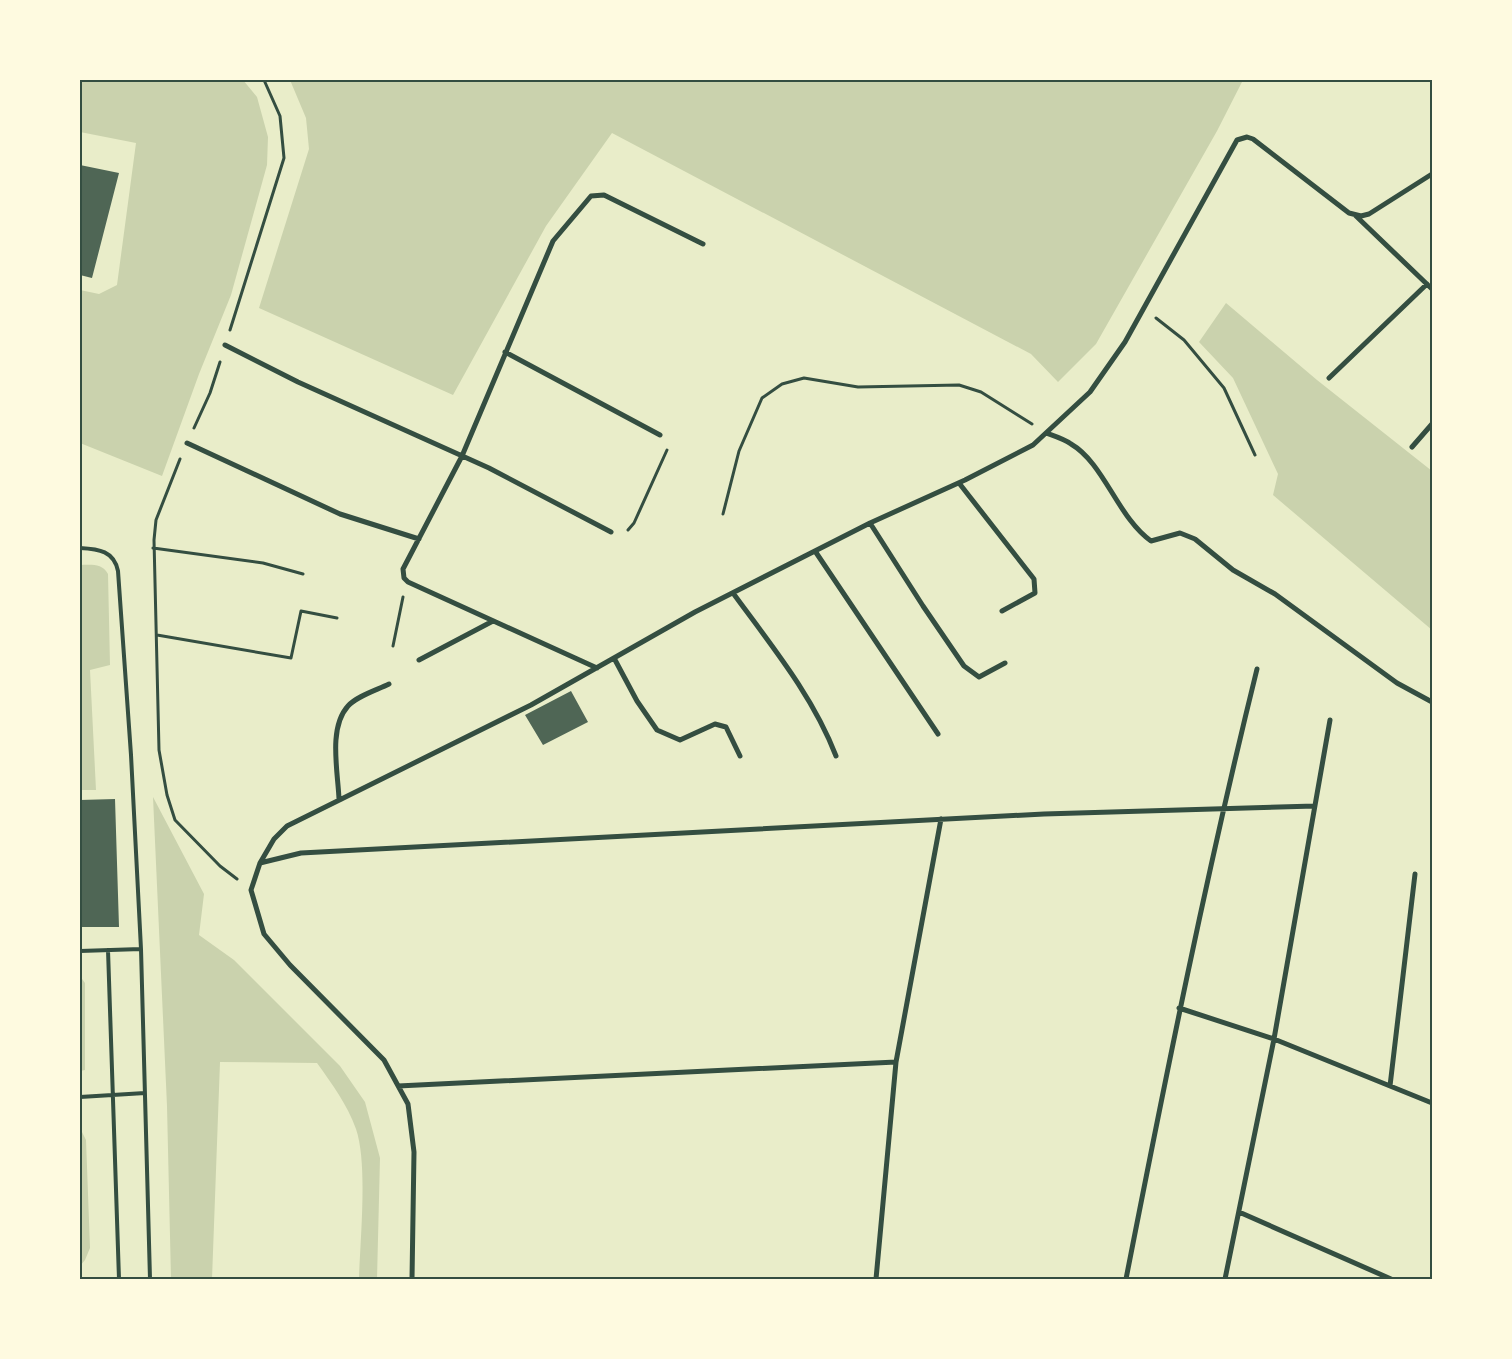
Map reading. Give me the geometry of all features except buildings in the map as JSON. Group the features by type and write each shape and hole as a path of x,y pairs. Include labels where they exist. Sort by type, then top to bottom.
{"street":[{"path":"412,1279 414,1152 408,1104 384,1060 290,965 264,934 251,890 260,863 274,839 287,826 531,706 733,592 1033,444 1090,392 1125,342 1235,142 1242,138 1253,139 1349,213 1356,216 1432,289"},
{"path":"1356,216 1368,214 1432,174"},
{"path":"597,668 408,582 404,578 403,570 462,456 553,241 591,196 604,195 703,244"},
{"path":"1329,378 1426,284"},
{"path":"225,345 298,382 462,456 611,532"},
{"path":"505,352 660,435"},
{"path":"1412,448 1432,424"},
{"path":"1046,433 1072,444 1091,462 1138,532 1151,541 1180,533 1195,539 1233,570 1275,594 1397,683 1432,702"},
{"path":"188,443 340,514 419,539"},
{"path":"958,482 1034,579 1035,593 1002,611"},
{"path":"870,523 922,606 964,666 980,677 1005,663"},
{"path":"815,551 938,734"},
{"path":"733,592 797,682 826,732 836,756"},
{"path":"419,660 493,620"},
{"path":"614,658 637,701 657,730 680,740 715,724 726,727 740,756"},
{"path":"1126,1279 1179,1008 1223,809 1258,669"},
{"path":"339,799 336,744 339,719 349,705 389,684"},
{"path":"1225,1279 1274,1039 1330,720"},
{"path":"260,863 301,853 941,819 1315,806"},
{"path":"876,1279 896,1062 941,819"},
{"path":"1390,1086 1415,874"},
{"path":"1179,1008 1274,1039 1432,1103"},
{"path":"398,1086 896,1062"},
{"path":"1239,1212 1391,1279"}],"lane":[{"path":"80,548 104,551 113,557 118,571 131,755 141,949 150,1279"},
{"path":"80,951 141,949"},
{"path":"108,950 119,1279"},
{"path":"80,1097 145,1093"}],"path":[{"path":"251,890 220,866 175,820 167,795 159,750 153,548 156,520 210,393 284,158 280,116 264,80"},
{"path":"1144,309 1184,340 1224,388 1255,456"},
{"path":"724,514 739,452 762,398 782,384 804,378 858,387 959,385 981,392 1046,433"},
{"path":"611,532 624,533 634,523 666,454 667,446 660,435"},
{"path":"153,548 263,563 302,574"},
{"path":"393,646 398,614 408,582"},
{"path":"156,635 291,658 301,611 337,618"}],"green space":[{"path":"80,80 243,80 257,97 268,137 267,165 231,295 199,374 162,476 80,443 80,290 99,294 117,285 136,143 80,132"},
{"path":"290,80 1243,80 1217,131 1096,344 1058,382 1031,354 612,133 546,226 453,395 259,308 309,149 306,118"},
{"path":"1226,303 1317,380 1432,471 1432,630 1273,495 1278,474 1233,378 1199,342"},
{"path":"80,565 99,566 106,570 108,574 110,665 90,670 96,790 80,790"},
{"path":"153,797 204,894 199,935 234,960 340,1066 365,1102 380,1158 377,1279 359,1279 362,1224 362,1162 356,1129 344,1103 317,1063 220,1062 212,1279 171,1279 167,1106"},
{"path":"80,976 85,983 85,1070 80,1071"},
{"path":"80,1128 86,1140 90,1248 80,1266"}]}
